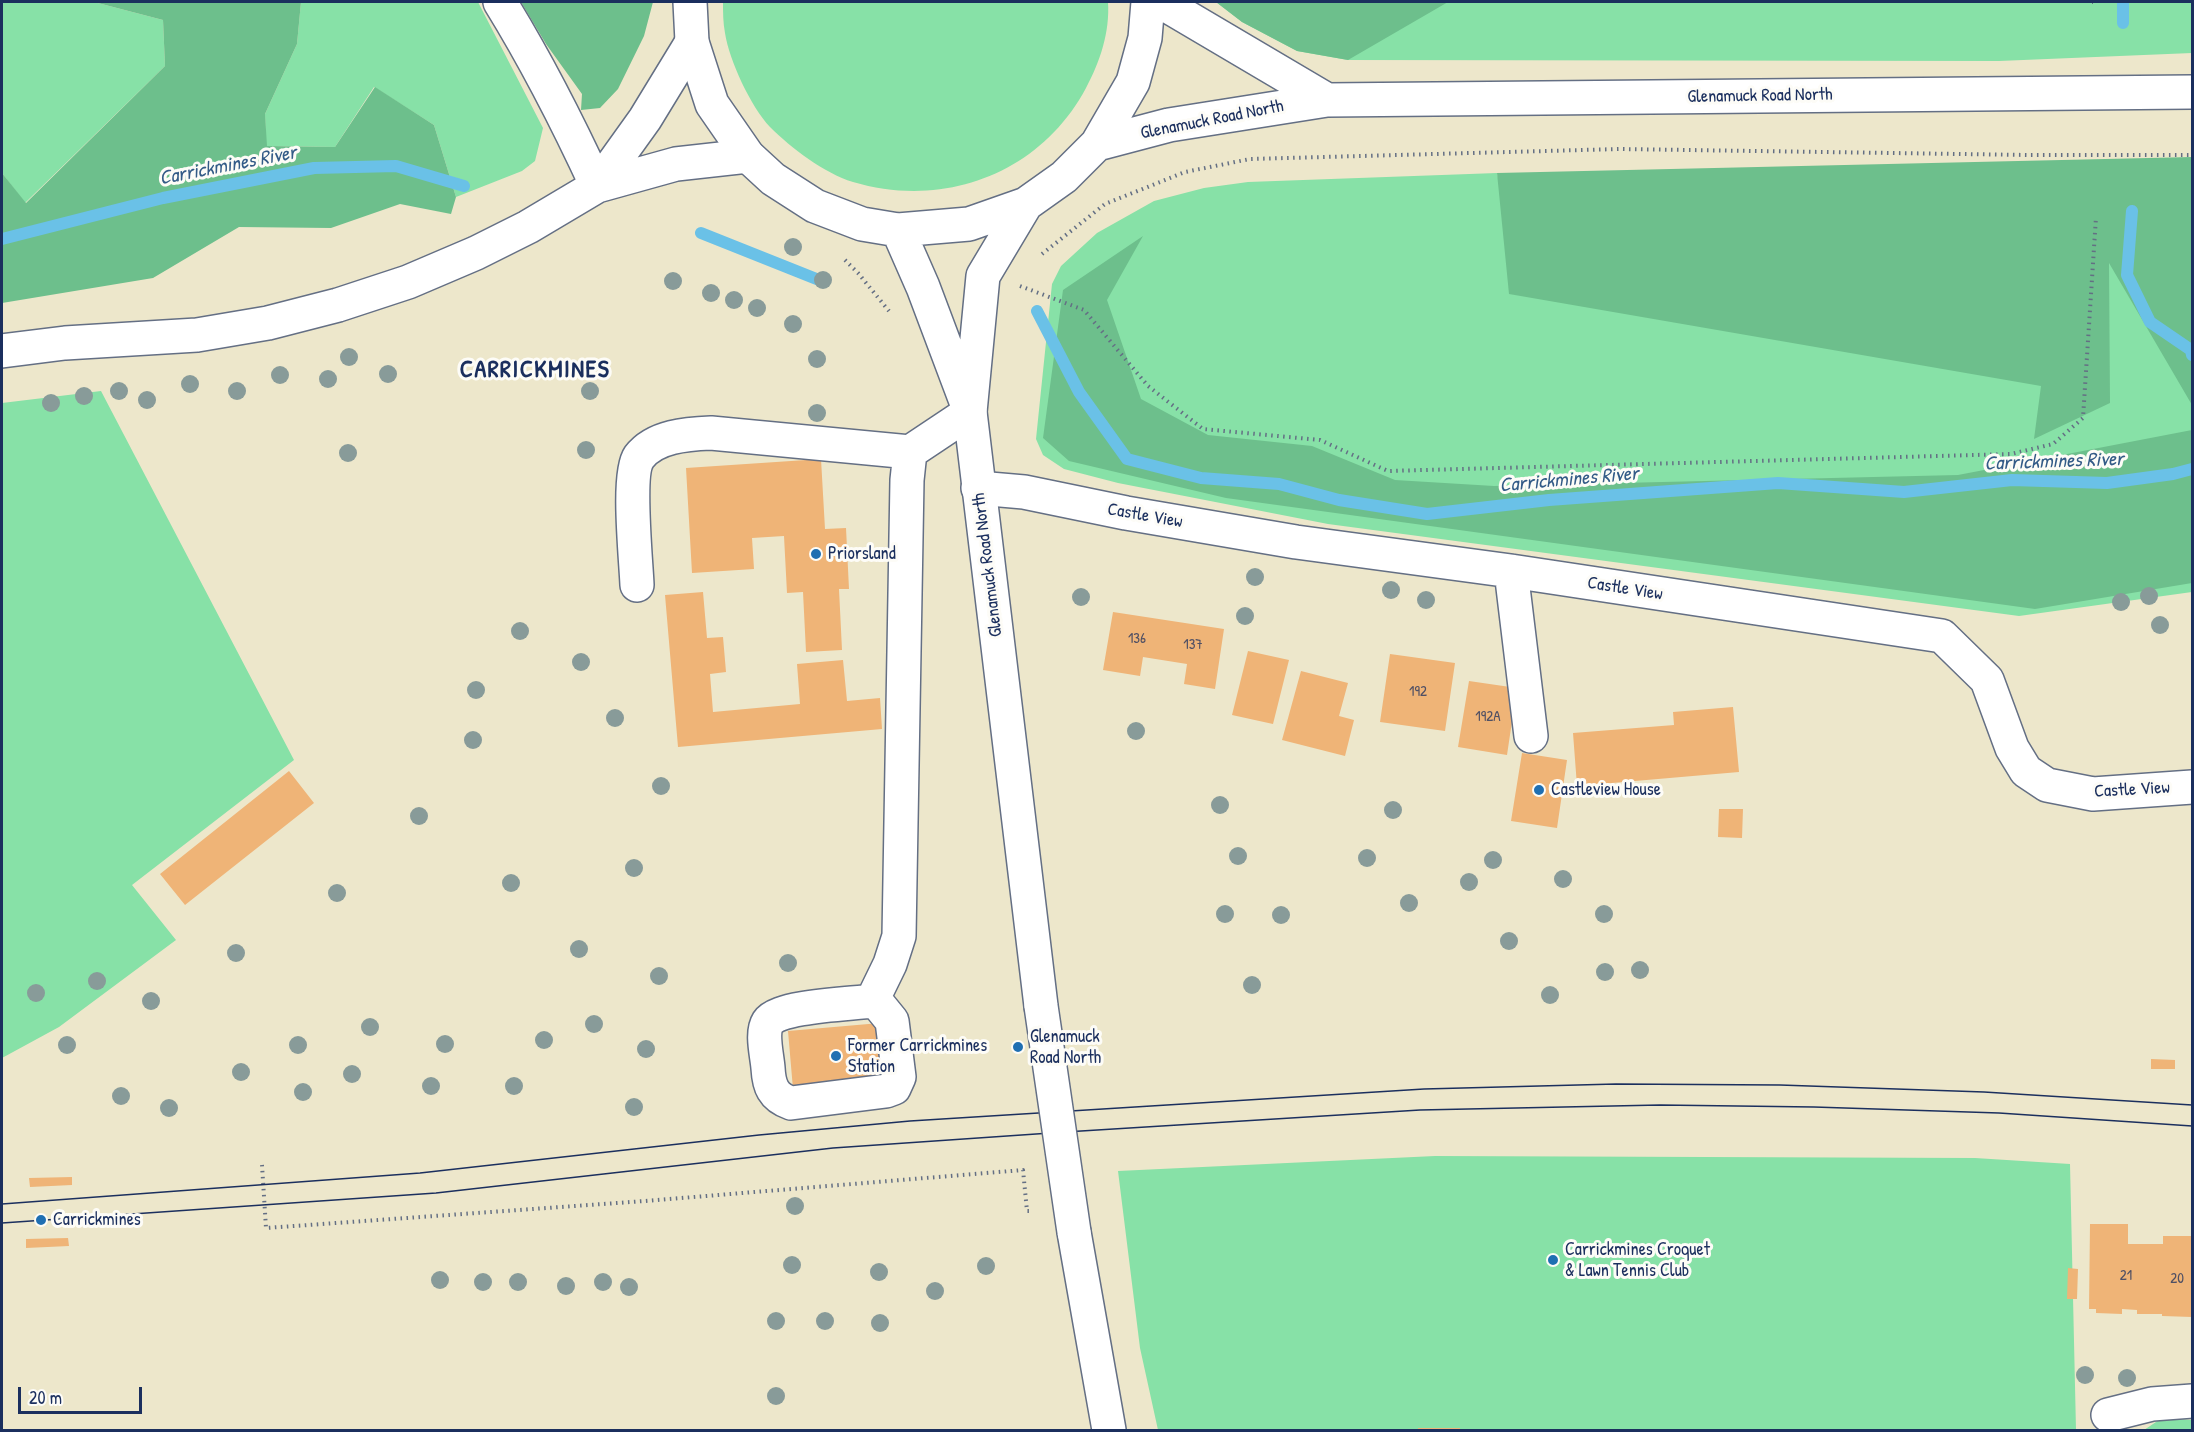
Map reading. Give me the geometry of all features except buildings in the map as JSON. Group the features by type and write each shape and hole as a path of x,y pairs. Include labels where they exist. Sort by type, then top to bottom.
{"main road":[{"path":"500,2 536,60 597,186"},
{"path":"690,2 692,42 712,104 748,156 773,179 815,206 862,224 898,230 969,224 1026,204 1064,177 1097,144 1133,82 1145,38 1148,2"},
{"name":"Glenamuck Road North","path":"1161,2 1328,100"},
{"path":"597,186 645,119 692,42"},
{"name":"Glenamuck Road North","path":"1097,144 1169,124 1328,100 2193,92"},
{"path":"2,351 65,343 197,335 268,323 338,305 408,282 476,254 528,227 597,186 676,164 748,156"},
{"name":"Glenamuck Road North","path":"1026,204 983,276 970,412 1041,1006 1074,1232 1109,1431"},
{"name":"Glenamuck Road North","path":"898,230 923,287 970,412"},
{"path":"637,585 633,476 639,457 658,442 680,434 711,433 910,452 970,412"},
{"path":"872,1001 890,964 900,936 907,480 910,452"},
{"name":"Castle View","path":"978,488 1024,492 1126,513 1296,542 1511,571 1942,636 1987,680 2012,748 2026,771 2047,785 2093,794 2193,787"},
{"path":"1511,571 1531,736"},
{"path":"2108,1414 2152,1404 2193,1401"}],"path":[{"path":"1037,259 1105,204 1185,172 1250,159 1619,149 2028,156 2193,155"},
{"path":"1023,276 1016,285 1083,310 1148,386 1203,429 1320,440 1388,471 2011,454 2053,444 2082,418 2096,217"},
{"path":"838,255 858,273 890,311"},
{"path":"262,1165 266,1228 645,1201 1023,1170"}],"green space":[{"path":"2,2 94,2 163,20 165,66 25,203 2,173"},
{"path":"94,2 301,2 297,44 265,114 267,146 335,147 375,87 434,125 456,197 451,214 400,204 331,228 239,227 153,278 2,303 2,173 26,203 165,66 163,20"},
{"path":"301,2 478,2 543,128 535,161 522,171 456,197 434,125 374,87 335,147 266,146 265,114 297,44"},
{"path":"521,2 653,2 644,36 618,89 600,108 581,110 582,94 546,44"},
{"path":"723,2 1108,2 1108,13 1100,57 1086,88 1067,118 1043,143 1016,163 986,177 955,187 921,191 887,189 842,178 808,159 778,135 748,96 736,69 727,44 723,21"},
{"path":"1216,2 2192,2 2192,53 1999,61 1348,60 1297,51 1242,22"},
{"path":"1216,2 1448,2 1348,60 1297,51 1242,22"},
{"path":"2192,157 2192,405 2109,263 2110,403 2034,439 2041,386 1509,294 1497,173"},
{"path":"1497,173 1520,288 2056,230 2192,299 2192,592 2019,616 1328,524 1118,483 1064,469 1043,455 1036,439 1052,284 1061,266 1097,233 1154,201 1204,188 1248,182"},
{"path":"1143,236 1107,300 1141,399 1208,435 1312,446 1395,480 1494,486 1958,475 2192,430 2192,583 2035,609 1226,498 1069,461 1043,438 1063,290"},
{"path":"101,391 294,760 132,885 176,940 59,1027 2,1058 2,403"},
{"name":"Carrickmines Croquet & Lawn Tennis Club","path":"1435,1156 1975,1158 2070,1164 2076,1430 1158,1430 1140,1348 1118,1171"},
{"path":"2162,1418 2192,1420 2192,1430 2144,1430"}],"waterway":[{"path":"2123,2 2123,23"},
{"name":"Carrickmines River","path":"2,239 163,198 314,168 396,166 464,186"},
{"path":"2132,211 2127,275 2150,322 2191,350 2192,355"},
{"name":"Carrickmines River","path":"701,233 819,280"},
{"name":"Carrickmines River","path":"1037,311 1079,392 1127,459 1201,478 1279,484 1339,500 1427,514 1549,500 1778,483 1904,492 2012,480 2107,483 2173,474 2192,469"}],"tram line":[{"path":"2,1204 420,1173 759,1135 910,1121 1424,1089 1616,1084 1780,1085 1984,1092 2192,1105"},
{"path":"2,1223 436,1193 833,1148 1420,1110 1660,1105 1814,1107 1999,1113 2192,1126"}],"place":[{"name":"Priorsland","path":"816,554"},
{"name":"Castleview House","path":"1539,790"},
{"name":"Glenamuck Road North","path":"1018,1047"},
{"name":"Former Carrickmines Station","path":"836,1056"},
{"name":"Carrickmines","path":"41,1220"},
{"name":"Carrickmines Croquet & Lawn Tennis Club","path":"1553,1260"}],"district":[{"name":"CARRICKMINES","path":"535,371"}]}
